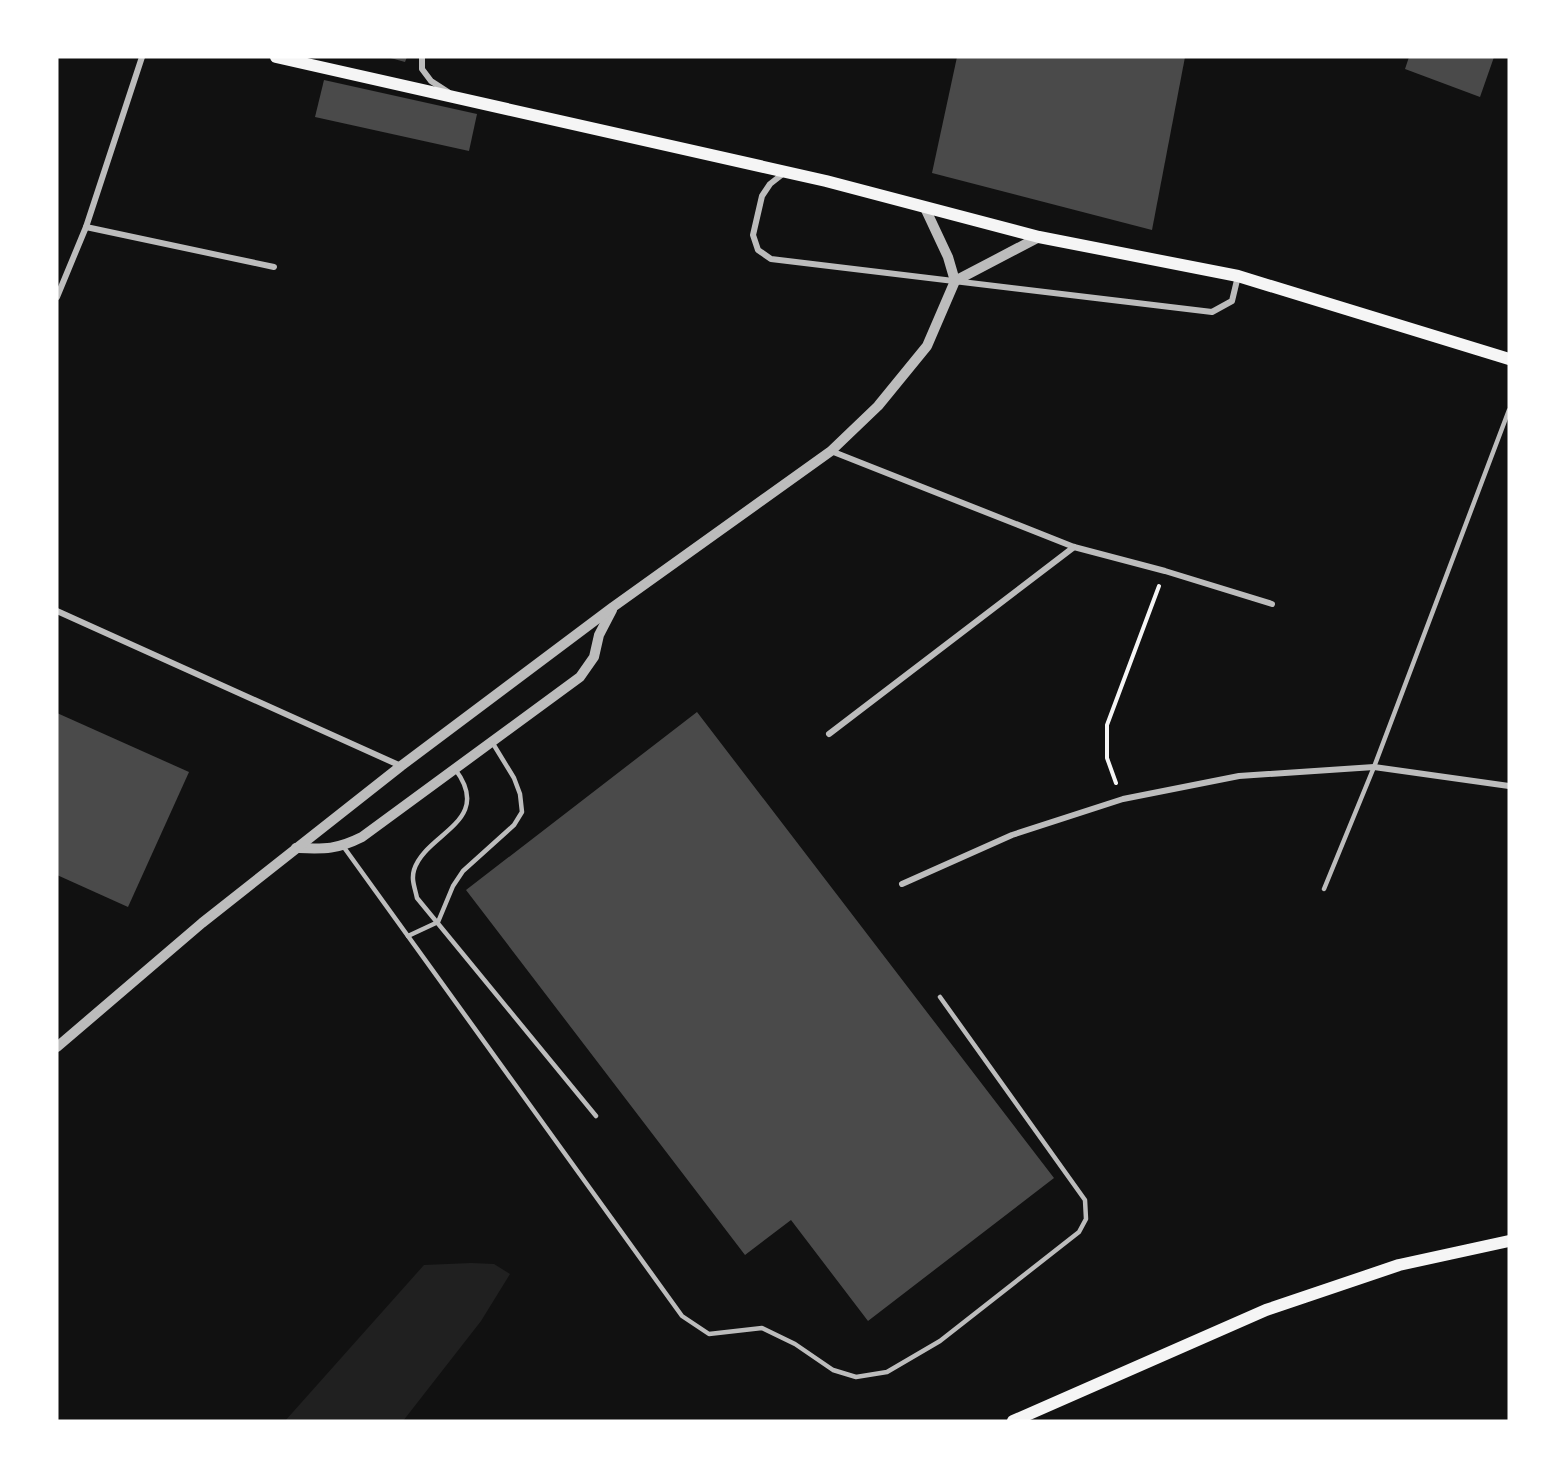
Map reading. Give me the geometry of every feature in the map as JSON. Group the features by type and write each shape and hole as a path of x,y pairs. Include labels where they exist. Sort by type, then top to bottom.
{"main road":[{"path":"276,57 785,172 1039,237 1238,276 1509,359"},
{"path":"1013,1421 1266,1310 1399,1265 1509,1241"}],"street":[{"path":"57,297 86,227 142,57"},
{"path":"422,57 422,69 431,81 458,98"},
{"path":"785,172 770,184 762,196 753,235 758,250 771,259 1212,312 1232,301 1238,276"},
{"path":"925,208 948,257 955,281"},
{"path":"86,227 274,267"},
{"path":"57,1047 202,923 401,766 613,608 831,451 878,406 927,346 955,281 1039,237"},
{"path":"831,451 1074,547 1165,571 1272,604"},
{"path":"829,734 1074,547"},
{"path":"296,848 324,849 343,846 362,837 580,676 594,657 599,636 613,608"},
{"path":"57,611 401,766"},
{"path":"902,884 1012,835 1123,799 1239,776 1374,767 1509,786"}],"lane":[{"path":"1324,889 1374,767 1509,410"},
{"path":"408,936 438,922 453,886 463,871 514,825 522,812 520,794 514,778 492,742"},
{"path":"455,770 462,779 468,802 464,813 423,855 414,868 412,879 417,898 596,1116"},
{"path":"343,846 682,1316 709,1334 762,1328 795,1344 833,1370 856,1377 887,1372 940,1341 1079,1232 1086,1219 1084,1200 940,997"}],"path":[{"path":"1123,799 1107,758 1107,725 1165,571"}],"shaded area":[{"path":"494,1264 510,1274 481,1321 403,1421 285,1421 424,1265"}],"building":[{"path":"387,57 407,57 405,62"},
{"path":"957,57 1185,57 1152,230 932,173"},
{"path":"1409,57 1494,57 1480,97 1405,69"},
{"path":"324,80 477,114 469,151 315,117"},
{"path":"697,712 1054,1178 868,1321 791,1220 745,1255 466,890"},
{"path":"57,713 189,772 128,907 57,875"}]}
